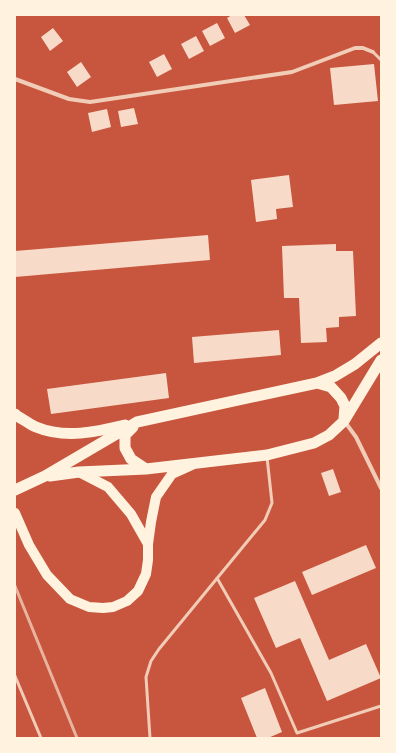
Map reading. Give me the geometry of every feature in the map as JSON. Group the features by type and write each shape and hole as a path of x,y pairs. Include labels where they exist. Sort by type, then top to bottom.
{"highway":[{"path":"15,414 36,427 56,433 75,434 104,430 317,383 335,376 355,364 381,343"},
{"path":"45,476 79,472 146,469 266,455 314,443 329,435 344,421 381,360"},
{"path":"317,383 331,386 341,398 345,406 344,421"},
{"path":"137,422 125,435 125,448 131,459 146,469"},
{"path":"20,488 45,476 137,422"}],"main road":[{"path":"15,513 29,545 47,575 70,599 89,607 113,607 127,601 138,591 146,574 148,544 156,497 172,474 199,462"},
{"path":"79,472 108,487 131,514 148,544"}],"street":[{"path":"15,79 69,100 90,102 292,72 355,48 363,48 374,52"},
{"path":"344,421 356,437 381,488"}],"lane":[{"path":"374,52 381,60"},
{"path":"150,738 146,677 150,661 265,520 272,503 266,455"},
{"path":"217,578 271,673 297,734 381,706"},
{"path":"15,676 41,738"}],"building":[{"path":"232,15 244,15 250,25 235,33 227,18"},
{"path":"217,23 225,38 210,46 202,31"},
{"path":"53,28 63,41 50,51 41,37"},
{"path":"196,36 204,51 189,59 181,44"},
{"path":"164,54 172,69 157,77 149,62"},
{"path":"81,62 91,77 77,87 67,72"},
{"path":"374,64 378,101 334,105 330,68"},
{"path":"134,108 138,124 121,127 118,111"},
{"path":"107,109 111,127 92,132 88,113"},
{"path":"289,175 293,207 276,209 277,219 256,222 251,180"},
{"path":"208,235 210,260 15,277 15,251"},
{"path":"336,244 336,251 353,251 356,316 339,317 339,327 326,328 327,342 301,343 299,298 284,298 282,246"},
{"path":"279,330 281,355 194,363 192,337"},
{"path":"166,373 169,398 51,414 47,389"},
{"path":"333,469 341,492 329,496 321,473"},
{"path":"366,545 376,568 312,595 302,572"},
{"path":"295,581 329,660 366,644 381,678 327,701 300,638 276,648 254,598"},
{"path":"265,688 282,732 268,738 257,738 241,698"}],"railway":[{"path":"15,586 77,738"}]}
